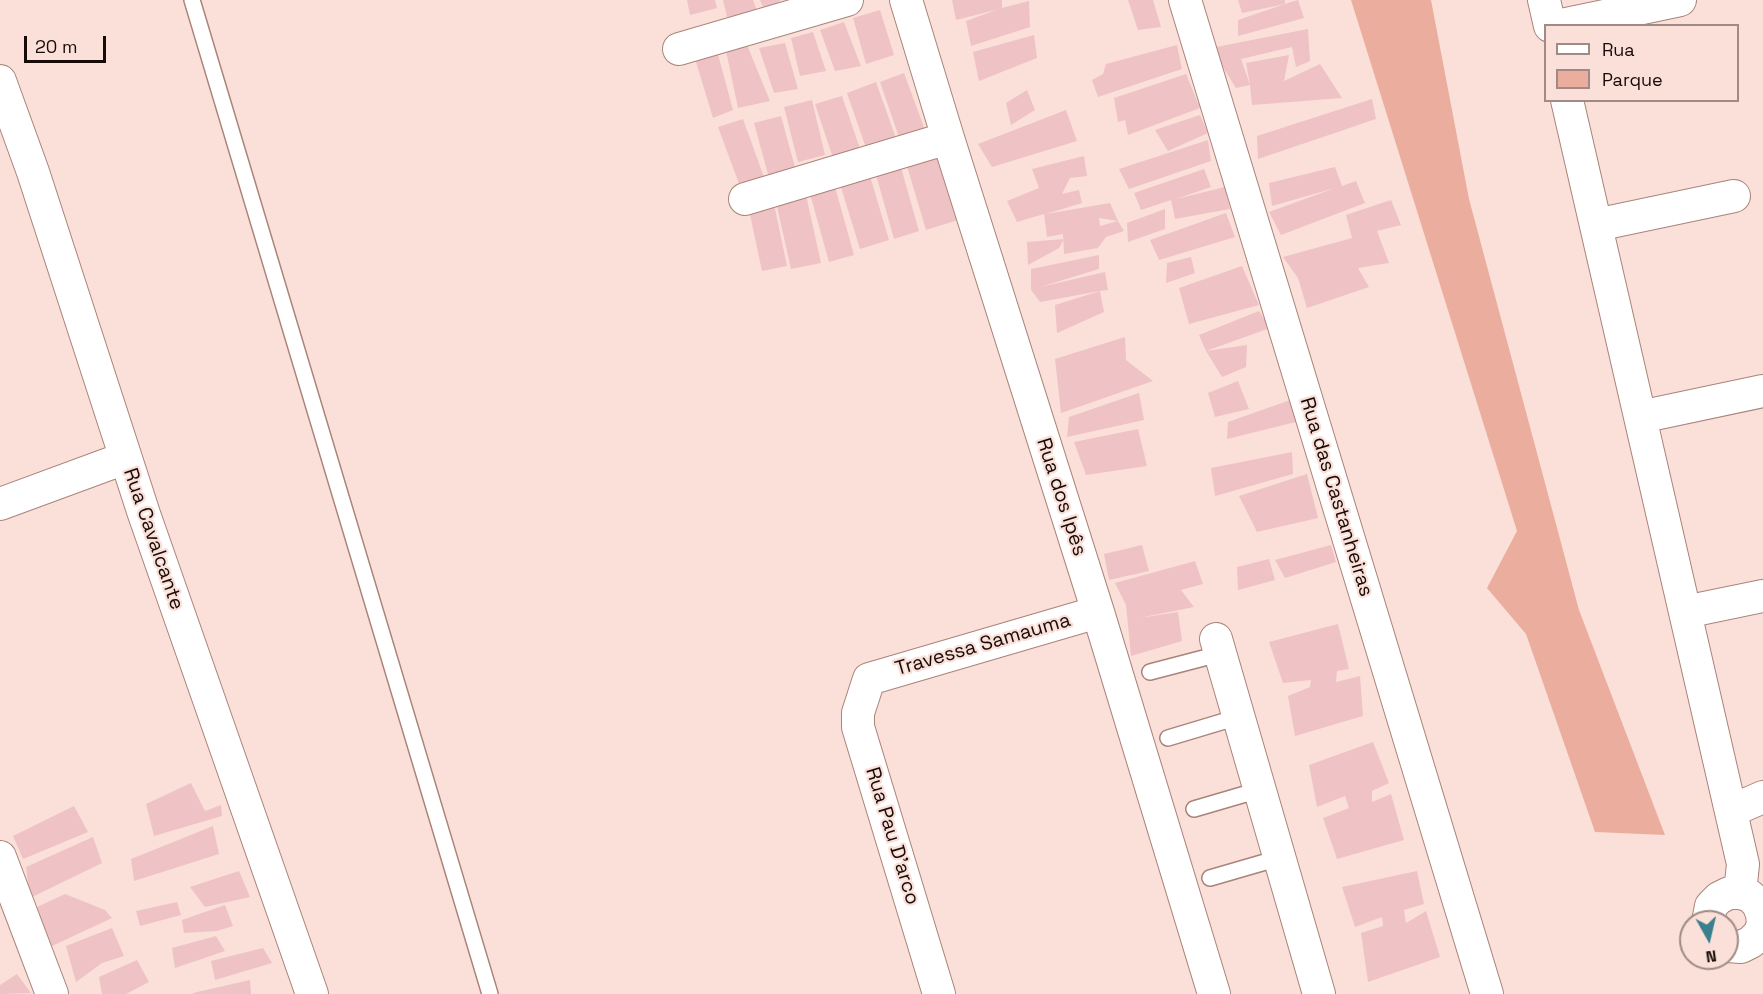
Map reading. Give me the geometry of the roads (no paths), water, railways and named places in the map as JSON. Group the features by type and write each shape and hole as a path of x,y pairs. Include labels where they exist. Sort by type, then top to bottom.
{"street":[{"path":"679,49 847,0"},
{"name":"Rua dos Ipês","path":"906,0 1098,612 1214,994"},
{"name":"Rua das Castanheiras","path":"1185,0 1487,994"},
{"path":"1544,0 1550,24"},
{"path":"1566,24 1680,0"},
{"name":"Rua Cavalcante","path":"0,81 33,172 125,458 312,994"},
{"path":"1567,102 1743,864 1753,897 1762,914 1759,934 1751,942 1739,947"},
{"path":"745,199 948,138"},
{"path":"1596,225 1734,196"},
{"path":"1640,417 1763,391"},
{"path":"0,504 125,458"},
{"path":"1685,612 1763,596"},
{"name":"Travessa Samauma","path":"869,678 1098,612"},
{"path":"1218,647 1279,858 1314,993"},
{"name":"Rua Pau D'arco","path":"869,678 858,713 858,727 939,994"},
{"path":"1731,812 1763,797"},
{"path":"0,857 52,994"},
{"path":"1710,910 1719,898 1729,893 1753,897"}],"lane":[{"path":"192,0 490,994"},
{"path":"1150,672 1218,647"},
{"path":"1168,738 1238,717"},
{"path":"1194,808 1259,790"},
{"path":"1210,878 1279,858"}]}
